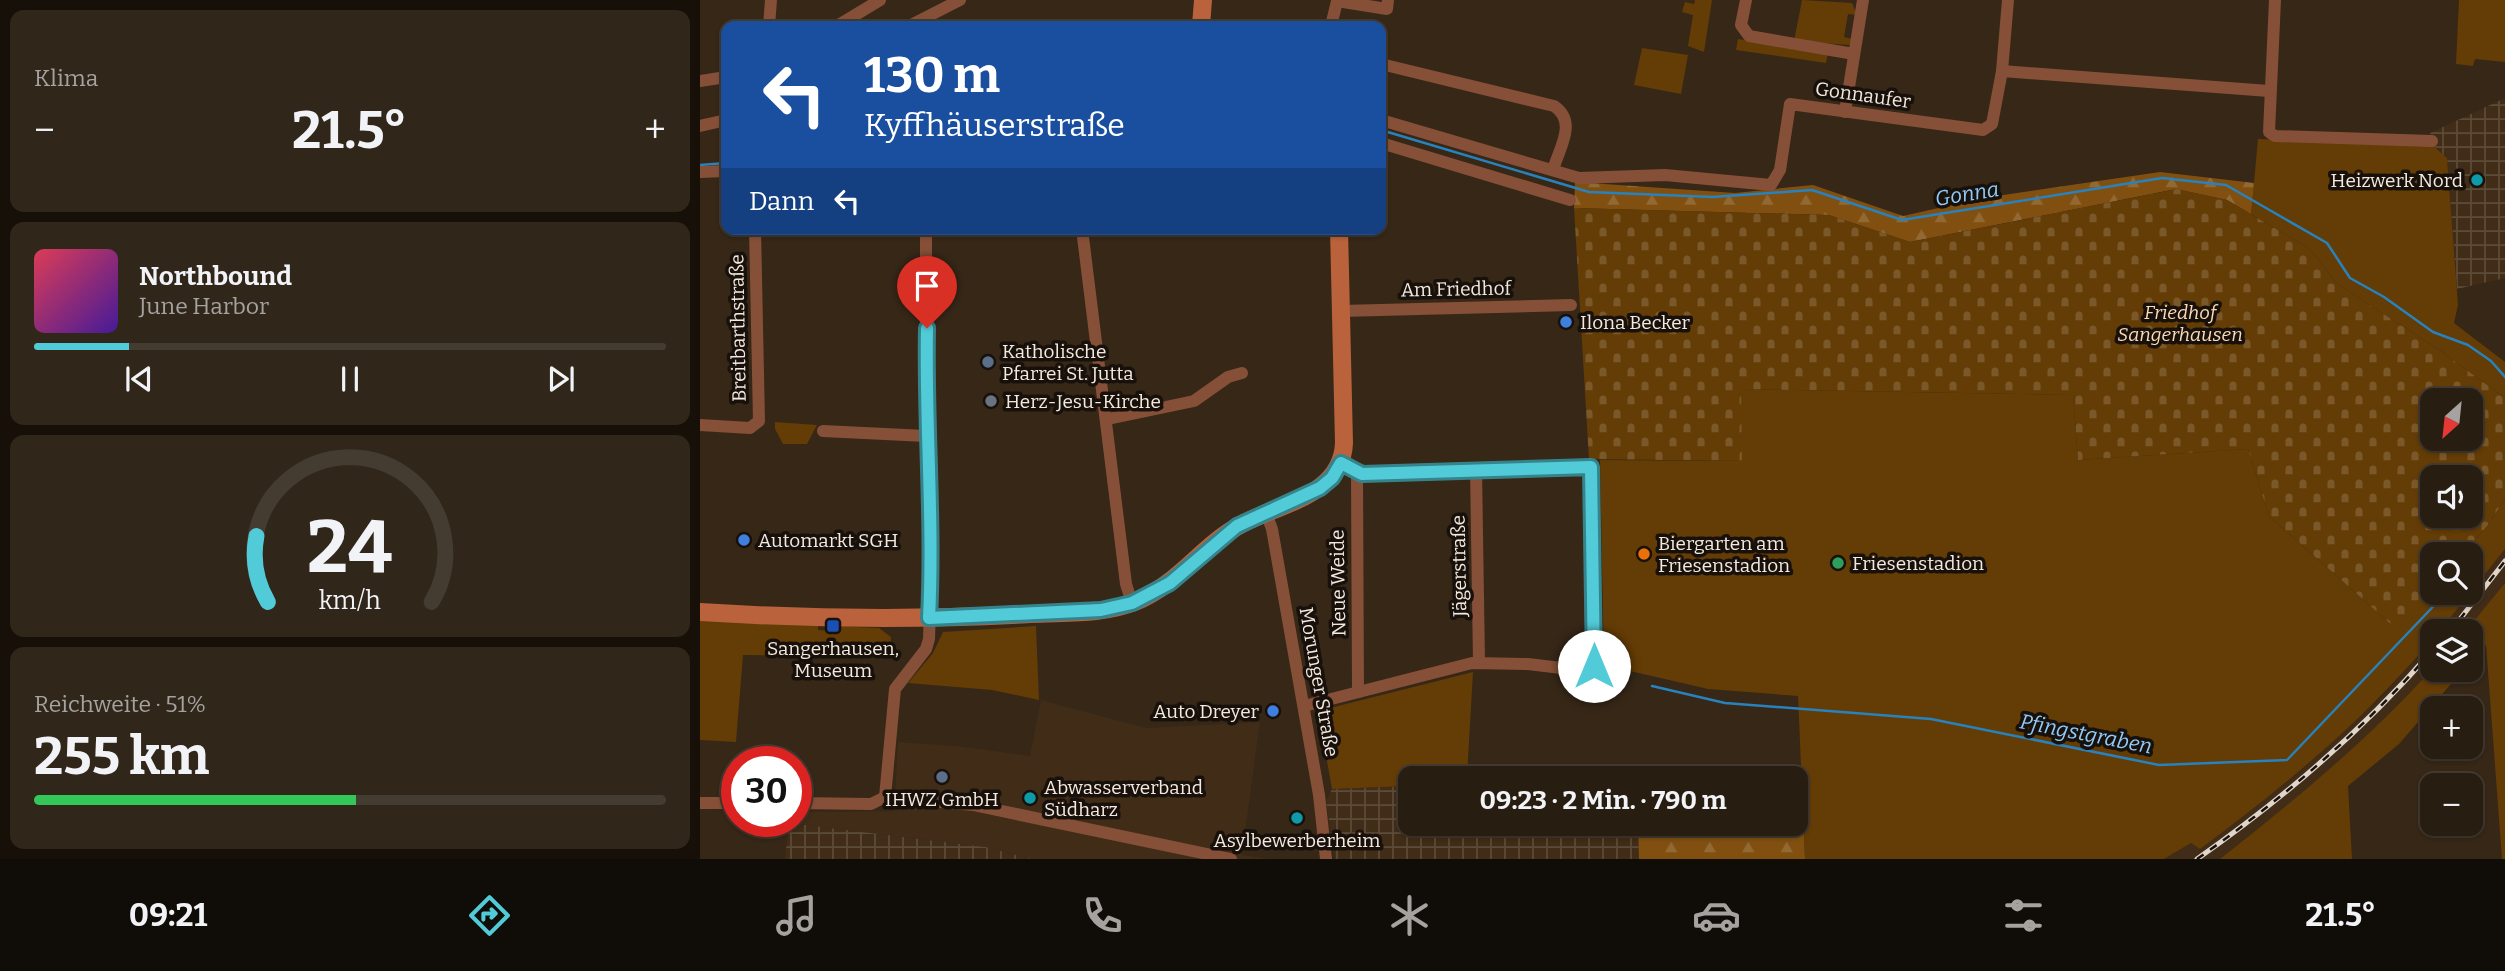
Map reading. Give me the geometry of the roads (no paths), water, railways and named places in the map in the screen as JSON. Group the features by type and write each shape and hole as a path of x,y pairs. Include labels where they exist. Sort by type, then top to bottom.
{"street":[{"path":"769,21 771,0"},
{"path":"845,21 880,0"},
{"path":"916,21 939,5 960,0"},
{"path":"1201,21 1203,0"},
{"path":"1332,21 1336,1 1387,9 1388,0"},
{"path":"1746,0 1741,25 1749,36 1854,54"},
{"path":"1845,111 1862,0"},
{"name":"Gonnaufer","path":"1553,170 1579,177 1665,175 1770,185 1780,170 1790,104 1983,130 1992,124 2002,71 2008,0"},
{"path":"2275,0 2267,123 2269,132 2275,136 2432,141"},
{"path":"1386,65 1553,106 1563,113 1567,124 1553,170 1386,121"},
{"path":"2002,71 2269,91"},
{"path":"700,81 721,78"},
{"path":"700,126 721,121"},
{"path":"1386,145 1570,200"},
{"path":"700,173 721,171"},
{"name":"Breitbarthstraße","path":"700,425 750,428 757,425 760,360 755,235"},
{"path":"885,797 895,689 927,646 931,485 926,436 926,235"},
{"path":"1083,235 1108,419 1126,584 1132,603"},
{"path":"700,611 929,618 1101,610 1132,603 1170,583 1237,526 1320,488 1332,478 1341,463 1344,443 1339,235"},
{"name":"Am Friedhof","path":"1341,311 1571,305"},
{"path":"1108,419 1194,401 1228,377 1242,373"},
{"path":"823,431 926,436"},
{"path":"1304,706 1479,662 1592,670 1591,467 1357,473 1341,463"},
{"name":"Jägerstraße","path":"1476,469 1479,662"},
{"name":"Neue Weide","path":"1357,473 1358,692"},
{"name":"Morunger Straße","path":"1266,513 1272,529 1304,706 1326,859"},
{"path":"812,803 871,804 885,797 1006,810 1231,859"},
{"path":"700,803 721,803"}],"waterway":[{"name":"Gonna","path":"1386,131 1589,192 1713,197 1812,190 1902,220 2162,178 2226,185 2327,243 2350,278 2384,297 2433,332 2468,345 2491,361 2505,377"},
{"name":"Gonna","path":"700,165 721,163"},
{"name":"Pfingstgraben","path":"1652,686 1725,703 1931,719 2159,765 2287,760 2435,605"}],"railway":[{"path":"2460,619 2505,561"},
{"path":"2197,859 2321,762 2420,664"}],"place":[{"name":"Heizwerk Nord","path":"2477,180"},
{"name":"Ilona Becker","path":"1566,322"},
{"name":"Katholische Pfarrei St. Jutta","path":"988,362"},
{"name":"Herz-Jesu-Kirche","path":"991,401"},
{"name":"Automarkt SGH","path":"744,540"},
{"name":"Biergarten am Friesenstadion","path":"1644,554"},
{"name":"Friesenstadion","path":"1838,563"},
{"name":"Sangerhausen, Museum","path":"833,626"},
{"name":"Auto Dreyer","path":"1273,711"},
{"name":"IHWZ GmbH","path":"942,777"},
{"name":"Abwasserverband Südharz","path":"1030,798"},
{"name":"Asylbewerberheim","path":"1297,818"}],"park label":[{"name":"Friedhof Sangerhausen","path":"2180,323"}]}
